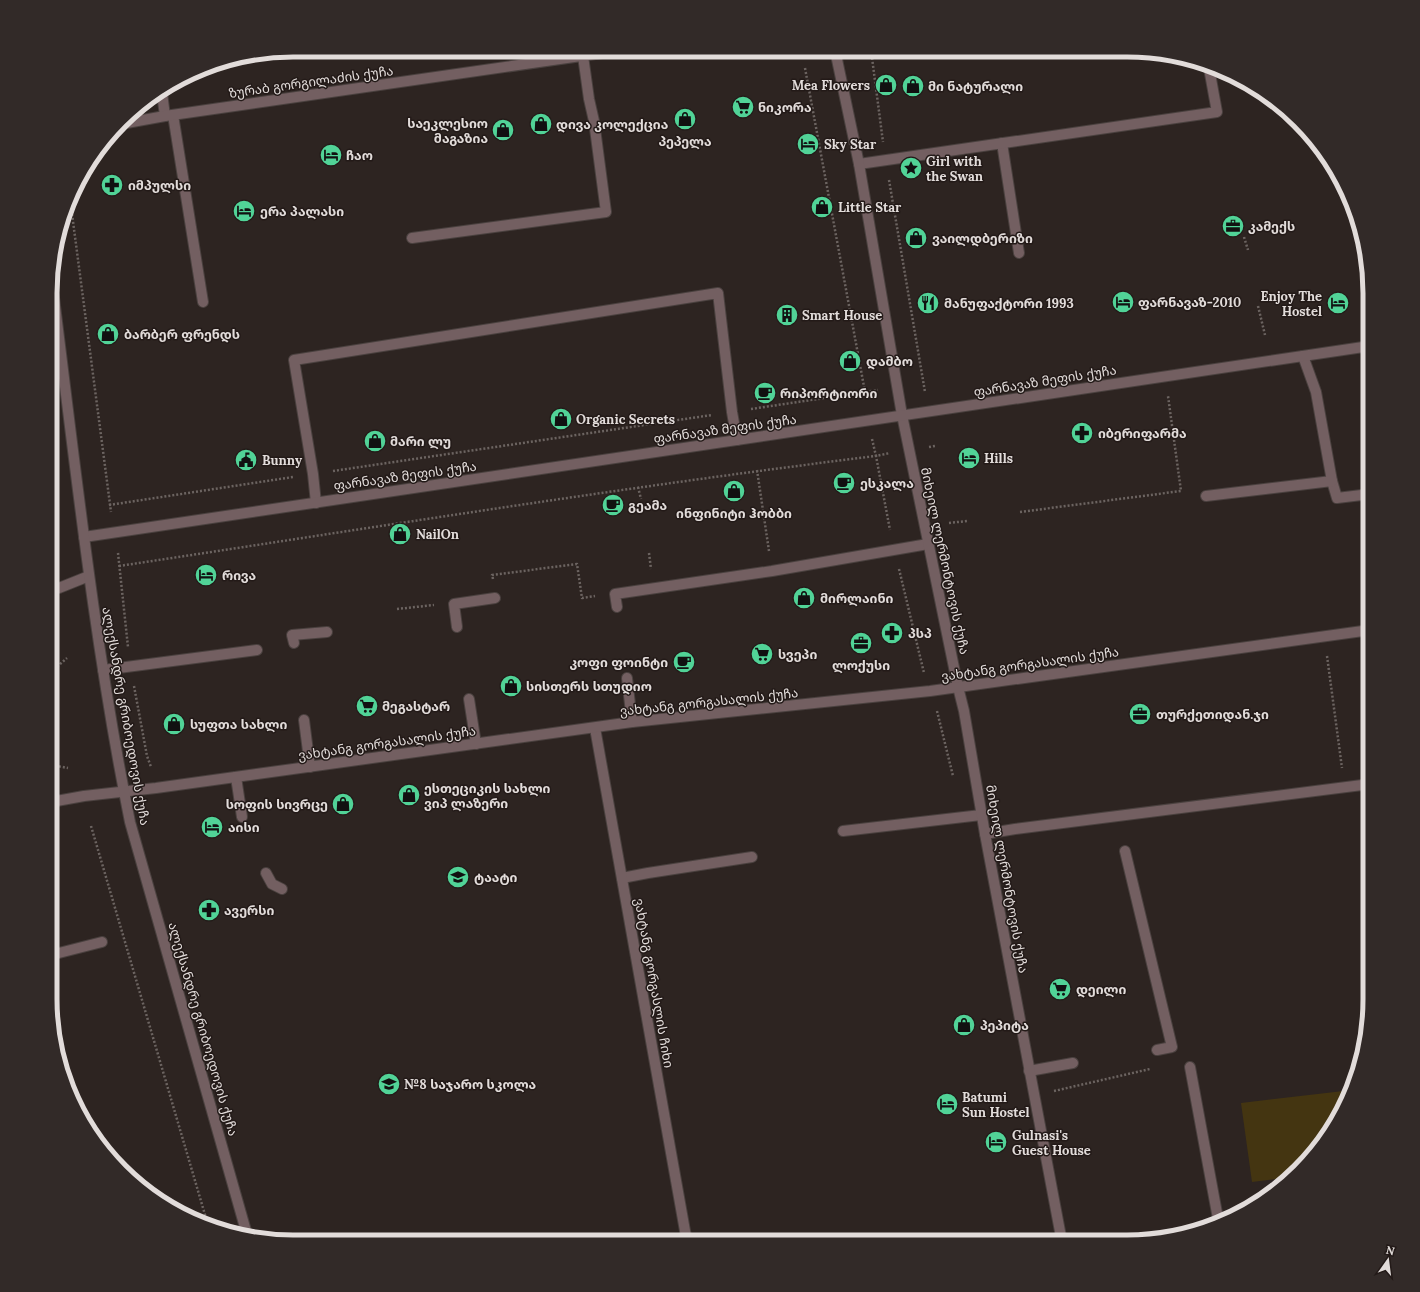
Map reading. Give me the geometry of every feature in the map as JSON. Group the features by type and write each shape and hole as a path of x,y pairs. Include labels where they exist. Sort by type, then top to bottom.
{"street":[{"name":"ზურაბ გორგილაძის ქუჩა","path":"129,123 576,57"},
{"path":"412,238 606,212 594,121 589,99 583,57"},
{"name":"მიხეილ ლერმონტოვის ქუჩა","path":"836,57 859,164 902,415 964,711 981,815 1061,1235"},
{"path":"859,164 1217,112 1211,73"},
{"path":"163,97 169,116 203,302"},
{"path":"1002,143 1019,253"},
{"path":"316,503 313,474 294,360 718,293 732,412 737,440"},
{"name":"ალექსანდრე გრიბოედოვის ქუჩა","path":"57,322 89,576 103,670 130,822 246,1230"},
{"name":"ფარნავაზ მეფის ქუჩა","path":"84,537 1363,347"},
{"path":"1303,356 1316,392 1332,481 1337,498 1363,495"},
{"path":"1206,496 1332,481"},
{"path":"617,607 615,594 772,571 928,544"},
{"path":"57,588 89,576"},
{"path":"458,627 454,604 495,598"},
{"name":"ვახტანგ გორგასალის ქუჩა","path":"57,801 632,722 930,691 1363,631"},
{"path":"294,644 292,635 327,632"},
{"path":"103,670 256,650"},
{"path":"627,678 632,722"},
{"path":"469,699 476,744"},
{"path":"304,720 310,766"},
{"name":"ვახტანგ გორგასლის ჩიხი","path":"596,728 685,1235"},
{"path":"236,777 242,817"},
{"path":"985,834 1010,829 1363,785"},
{"path":"843,831 981,815"},
{"path":"1125,851 1172,1047 1157,1050"},
{"path":"622,878 752,857"},
{"path":"266,873 272,884 282,889"},
{"path":"57,953 102,942"},
{"path":"1029,1071 1073,1063"},
{"path":"1190,1067 1218,1217"}],"path":[{"path":"872,57 886,160 926,399"},
{"path":"805,68 865,392"},
{"path":"72,212 109,505 112,518"},
{"path":"1244,237 1248,250"},
{"path":"1258,306 1265,335"},
{"path":"1020,512 1181,491 1165,376"},
{"path":"109,505 883,390"},
{"path":"871,433 894,550 921,664"},
{"path":"119,566 638,487 758,470 876,456 893,452"},
{"path":"758,470 772,571"},
{"path":"638,487 641,499"},
{"path":"950,523 967,521"},
{"path":"495,598 492,575 577,564 582,598 615,594"},
{"path":"397,609 454,604"},
{"path":"1327,635 1328,664 1344,787"},
{"path":"57,667 67,658"},
{"path":"147,756 151,767"},
{"path":"57,766 68,768"},
{"path":"91,826 206,1218"},
{"path":"1034,1097 1058,1089 1154,1068"}],"shaded area":[{"path":"1345,1091 1339,1104 1314,1143 1305,1155 1283,1177 1252,1182 1241,1103"}],"place":[{"name":"Mea Flowers","path":"886,85"},
{"name":"მი ნატურალი","path":"913,86"},
{"name":"ნიკორა","path":"743,107"},
{"name":"პეპელა","path":"685,119"},
{"name":"დივა კოლექცია","path":"541,124"},
{"name":"საეკლესიო მაგაზია","path":"503,130"},
{"name":"Sky Star","path":"808,144"},
{"name":"ჩაო","path":"331,155"},
{"name":"Girl with the Swan","path":"911,168"},
{"name":"იმპულსი","path":"112,185"},
{"name":"Little Star","path":"822,207"},
{"name":"ერა პალასი","path":"244,211"},
{"name":"კამექს","path":"1233,226"},
{"name":"ვაილდბერიზი","path":"916,238"},
{"name":"ფარნავაზ-2010","path":"1123,302"},
{"name":"მანუფაქტორი 1993","path":"928,303"},
{"name":"Enjoy The Hostel","path":"1338,303"},
{"name":"Smart House","path":"787,315"},
{"name":"ბარბერ ფრენდს","path":"108,334"},
{"name":"დამბო","path":"850,361"},
{"name":"რიპორტიორი","path":"765,393"},
{"name":"Organic Secrets","path":"561,419"},
{"name":"იბერიფარმა","path":"1082,433"},
{"name":"მარი ლუ","path":"375,441"},
{"name":"Hills","path":"969,458"},
{"name":"Bunny","path":"246,460"},
{"name":"ესკალა","path":"844,483"},
{"name":"ინფინიტი ჰობბი","path":"734,491"},
{"name":"გეამა","path":"613,505"},
{"name":"NailOn","path":"400,534"},
{"name":"რივა","path":"206,575"},
{"name":"მირლაინი","path":"804,598"},
{"name":"პსპ","path":"892,633"},
{"name":"ლოქუსი","path":"861,643"},
{"name":"სვეპი","path":"762,654"},
{"name":"კოფი ფოინტი","path":"684,662"},
{"name":"სისთერს სთუდიო","path":"511,686"},
{"name":"მეგასტარ","path":"367,706"},
{"name":"თურქეთიდან.ჯი","path":"1140,714"},
{"name":"სუფთა სახლი","path":"174,724"},
{"name":"ესთეციკის სახლი ვიპ ლაზერი","path":"409,795"},
{"name":"სოფის სივრცე","path":"343,804"},
{"name":"აისი","path":"212,827"},
{"name":"ტაატი","path":"458,877"},
{"name":"ავერსი","path":"209,910"},
{"name":"დეილი","path":"1060,989"},
{"name":"პეპიტა","path":"964,1025"},
{"name":"№8 საჯარო სკოლა","path":"389,1084"},
{"name":"Batumi Sun Hostel","path":"947,1104"},
{"name":"Gulnasi's Guest House","path":"996,1142"}]}
